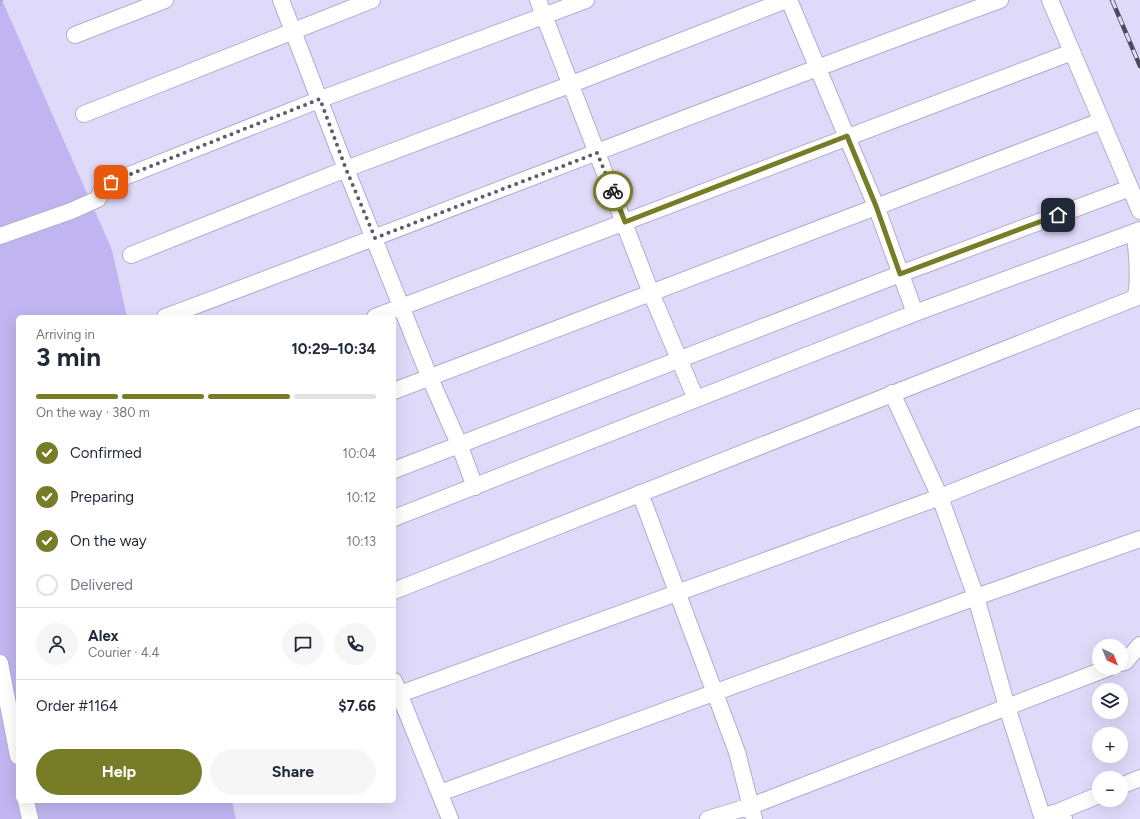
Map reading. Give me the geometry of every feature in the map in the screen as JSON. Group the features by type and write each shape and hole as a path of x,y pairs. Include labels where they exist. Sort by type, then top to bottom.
{"street":[{"path":"75,35 165,0"},
{"path":"281,0 294,30 346,169 375,238 429,376 459,444 475,487"},
{"path":"84,114 372,0"},
{"path":"538,0 572,84 651,293 696,399"},
{"path":"0,236 71,211 98,199 104,185 320,99 586,0"},
{"path":"131,255 346,169 572,84 788,0 818,66 876,206 915,313"},
{"path":"170,315 597,153 818,66 1000,0"},
{"path":"1050,0 1140,211"},
{"path":"380,315 847,136 1072,52"},
{"path":"396,390 429,376 651,293 1101,120"},
{"path":"396,469 679,361 900,274 1130,188"},
{"path":"396,517 915,313 1137,231 1136,244 1139,280 1138,292 1135,298 396,590"},
{"path":"892,393 940,497 976,597 1039,818 1061,816 1092,799"},
{"path":"450,819 397,687 677,592 940,497 1140,417"},
{"path":"640,493 737,752 753,812"},
{"path":"440,793 714,692 1140,539"},
{"path":"1128,657 1140,645"},
{"path":"1128,660 1140,656"},
{"path":"0,663 16,746"},
{"path":"708,819 753,812 1007,707 1092,674"},
{"path":"1128,783 1140,778"},
{"path":"26,803 30,819"}],"path":[{"path":"0,5 2,0"}],"shaded area":[{"path":"0,0 2,0 112,250 127,315 16,315 16,803 232,803 236,819 0,819"}],"railway":[{"path":"1112,0 1140,66"}],"way so far":[{"path":"111,182 320,99 346,169 375,238 597,153 613,191"}],"route":[{"path":"613,191 625,222 847,136 876,206 900,274 1058,215"}]}
